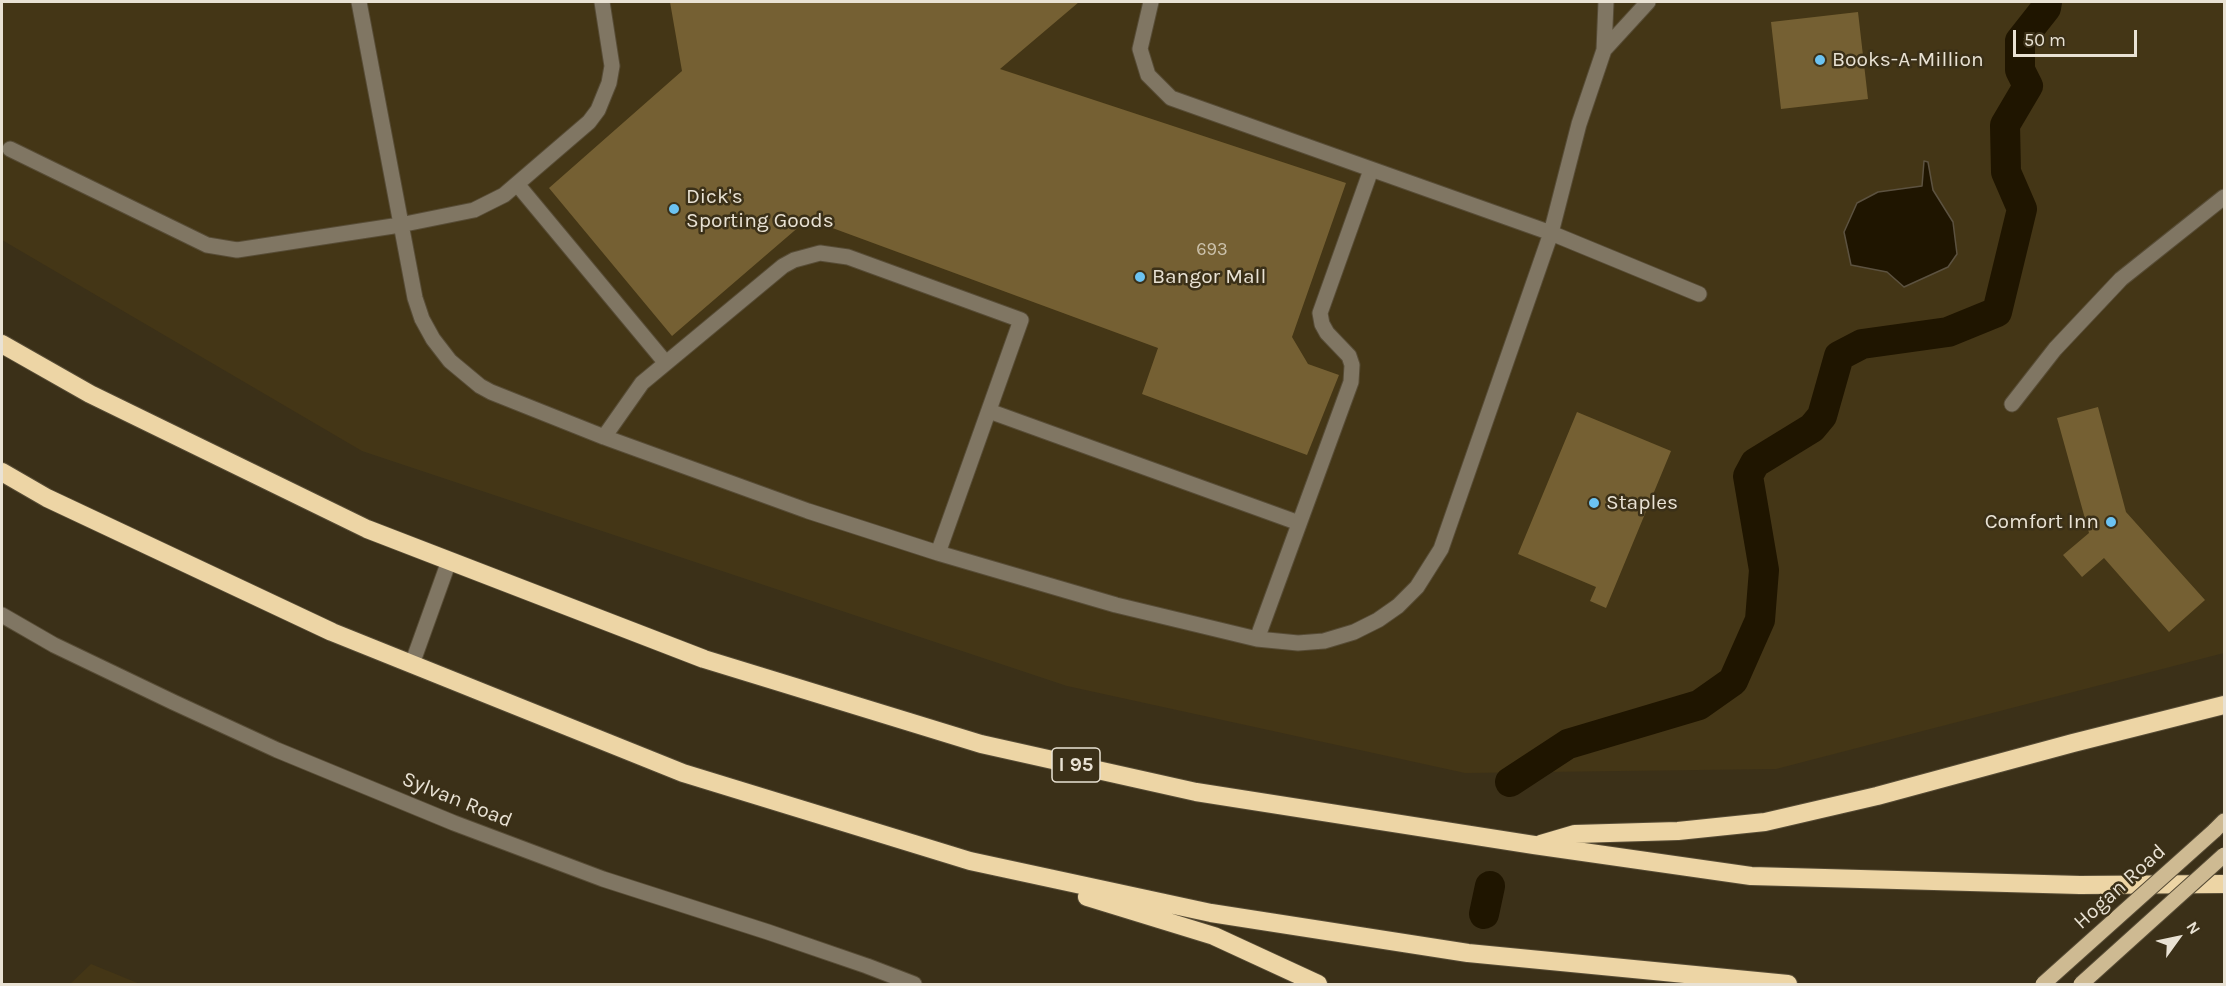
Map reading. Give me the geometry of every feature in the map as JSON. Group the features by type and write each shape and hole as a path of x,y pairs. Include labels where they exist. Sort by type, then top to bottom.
{"highway":[{"name":"I 95","path":"4,345 90,394 346,519 449,561 704,658 981,744 1196,792 1534,845 1751,876 2080,885 2224,884"},
{"path":"2,472 47,498 332,632 683,773 1214,936 1318,984"},
{"path":"1534,845 1575,834 1678,831 1765,822 1877,796 2224,705"},
{"path":"970,861 1211,913 1468,952 1788,984"}],"main road":[{"name":"Hogan Road","path":"2043,984 2219,826"},
{"path":"2082,984 2224,855"}],"street":[{"path":"359,2 415,298 422,319 433,339 450,361 465,375 491,392 604,437 808,511 938,553 1070,593 1257,639 1298,644 1324,641 1354,632 1378,620 1398,606 1417,586 1441,549 1551,233 1579,124 1604,50 1606,2"},
{"path":"10,149 207,245 237,250 400,225 474,210 489,204 517,184 590,122 605,96 612,66 602,2"},
{"path":"1150,2 1140,49 1148,75 1172,98 1551,233 1699,294"},
{"path":"1604,50 1648,2"},
{"path":"1257,639 1351,382 1352,365 1349,356 1327,333 1320,313 1371,170"},
{"path":"517,184 665,362"},
{"path":"2012,404 2055,349 2121,279 2224,197"},
{"path":"604,437 642,383 783,266 794,260 820,253 848,257 1022,320 938,553"},
{"path":"989,411 1299,523"},
{"path":"412,664 449,561"},
{"name":"Sylvan Road","path":"2,615 54,645 183,707 277,750 454,823 603,879 768,932 906,983"}],"shaded area":[{"path":"2,2 2224,2 2224,653 1776,769 1465,773 1067,686 362,451 2,240"},
{"path":"1924,161 1928,162 1933,190 1953,222 1957,254 1948,267 1904,287 1887,272 1851,265 1844,232 1857,203 1878,192 1922,186"},
{"path":"91,964 140,984 70,984"}],"building":[{"name":"Bangor Mall","path":"670,2 1079,2 1000,69 1346,183 1292,337 1308,364 1339,375 1307,455 1142,394 1158,348 808,219 672,336 549,188 682,71"},
{"name":"Books-A-Million","path":"1858,12 1868,99 1781,109 1771,22"},
{"name":"Comfort Inn","path":"2098,407 2126,512 2205,600 2169,632 2104,558 2082,577 2063,555 2089,533 2057,418"},
{"name":"Staples","path":"1577,412 1671,451 1606,608 1590,601 1596,587 1518,554"}],"waterway":[{"path":"1510,782 1568,744 1699,705 1733,681 1760,620 1764,570 1748,476 1755,463 1812,428 1822,416 1839,356 1862,344 1948,332 1997,312 2022,209 2006,172 2005,125 2028,86 2020,70 2020,41 2046,8 2047,2"},
{"path":"1484,914 1490,886"}],"place":[{"name":"Books-A-Million","path":"1820,60"},
{"name":"Dick's Sporting Goods","path":"674,209"},
{"name":"Bangor Mall","path":"1140,277"},
{"name":"Staples","path":"1594,503"},
{"name":"Comfort Inn","path":"2111,522"}]}
